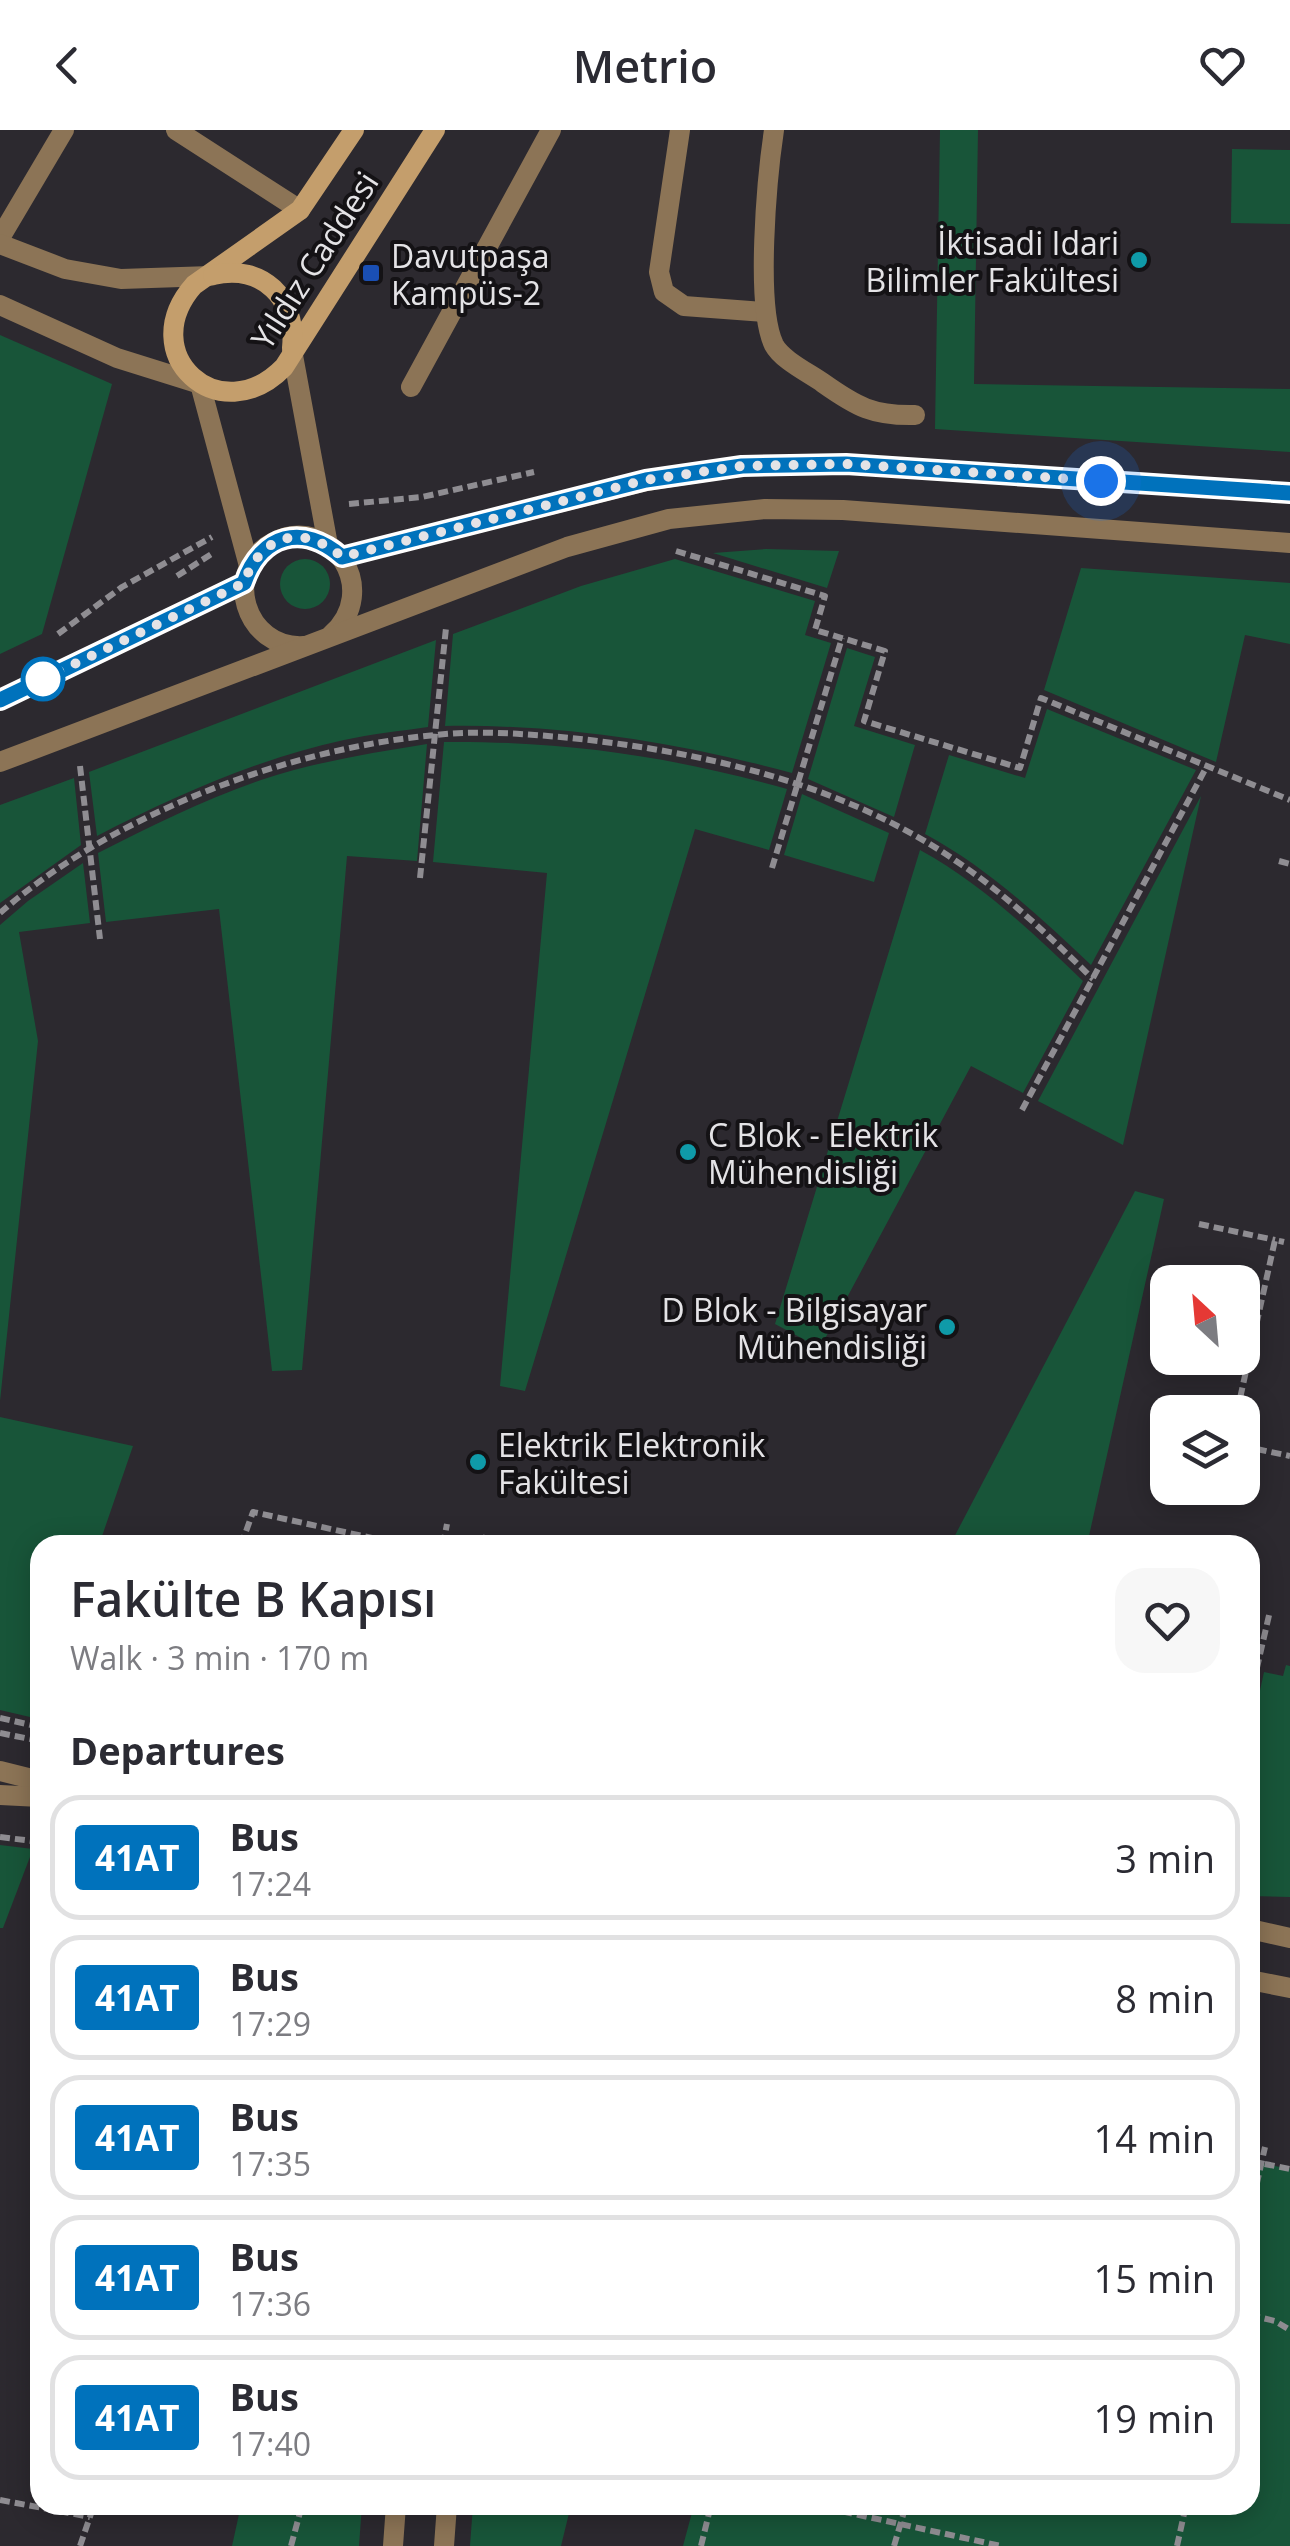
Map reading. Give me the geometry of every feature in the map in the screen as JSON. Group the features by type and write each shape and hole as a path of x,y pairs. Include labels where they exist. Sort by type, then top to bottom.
{"main road":[{"path":"200,384 186,372 176,355 174,317 182,300 194,285 300,210 354,130"},
{"name":"Yıldız Caddesi","path":"200,384 218,392 255,390 284,366 435,130"},
{"path":"211,276 249,273 281,294 294,330 292,350"}],"street":[{"path":"64,130 0,241 65,268 121,279 211,276"},
{"path":"176,130 300,210"},
{"path":"411,386 551,130"},
{"path":"680,130 659,272 664,292 684,306 764,312"},
{"path":"774,130 768,171 764,312 776,349 850,402 885,416 915,416"},
{"name":"Yıldız Caddesi","path":"0,305 117,358 200,384"},
{"path":"200,384 238,523 246,574 244,601 250,618 260,632 276,642 292,647 318,642 342,626 351,610 354,592 350,573 335,551 292,350"},
{"path":"0,700 246,574 260,552 275,542 292,537 311,538 335,551 646,480 742,466 846,464 1290,494"},
{"path":"0,762 567,547 626,528 694,515 766,508 843,510 1290,542"},
{"path":"0,1771 30,1778"},
{"path":"0,1796 30,1797"},
{"path":"1260,1931 1290,1938"},
{"path":"1260,1982 1290,1988"},
{"path":"393,2546 395,2515"},
{"path":"444,2546 446,2515"}],"path":[{"path":"46,642 122,587 238,523"},
{"path":"662,554 698,547"},
{"path":"675,551 825,596 815,630 885,651 864,721 1020,768 1042,698 1290,800"},
{"path":"428,635 462,622"},
{"path":"420,878 446,628"},
{"path":"772,868 842,638"},
{"path":"0,913 90,849 170,808 259,773 344,748 436,734 520,733 703,757 798,783 878,817 955,859 1024,912 1093,980"},
{"path":"63,773 80,766 100,939"},
{"path":"1022,1110 1207,766"},
{"path":"1279,862 1290,864"},
{"path":"1199,1224 1280,1241 1242,1395"},
{"path":"1260,1450 1290,1456"},
{"path":"244,1535 252,1512 358,1535"},
{"path":"444,1535 447,1524"},
{"path":"1260,1654 1270,1611"},
{"path":"0,1718 30,1725"},
{"path":"0,1733 30,1739"},
{"path":"0,1837 30,1841"},
{"path":"1260,2168 1266,2146"},
{"path":"1261,2163 1290,2169"},
{"path":"1260,2317 1275,2320 1290,2330"},
{"path":"0,2500 30,2506"},
{"path":"79,2515 90,2517 80,2546"},
{"path":"292,2546 300,2515"},
{"path":"701,2546 709,2515"},
{"path":"858,2515 1001,2546"},
{"path":"894,2546 902,2515"},
{"path":"1176,2546 1184,2515"}],"green space":[{"path":"940,130 978,130 974,384 1290,389 1290,452 935,429"},
{"path":"1232,149 1290,150 1290,224 1231,223"},
{"path":"0,335 112,384 42,634 0,654"},
{"path":"766,549 839,551 827,588 713,553"},
{"path":"305,559 322,567 330,584 322,601 305,609 288,601 280,584 288,567"},
{"path":"675,559 815,601 805,635 831,643 792,773 620,737 533,728 445,726 453,634 581,586"},
{"path":"1081,568 1290,583 1290,644 1245,635 1216,762 1044,690"},
{"path":"436,640 428,727 354,738 280,757 186,793 97,836 89,772"},
{"path":"847,648 875,657 854,726 915,745 894,817 808,779"},
{"path":"1047,709 1196,770 1091,965 991,877 925,834 949,755 1025,778"},
{"path":"444,742 532,744 617,753 787,789 769,850 695,829 525,1391 500,1386 547,873 433,862"},
{"path":"427,744 417,861 347,856 302,1370 272,1371 219,909 106,922 98,853 199,804 261,780 322,763"},
{"path":"74,778 81,845 0,903 0,805"},
{"path":"802,794 889,833 874,882 784,855"},
{"path":"1201,796 1123,1145 1038,1101"},
{"path":"920,850 985,893 1083,981 1023,1093 971,1066 820,1348 775,1324"},
{"path":"83,863 90,923 19,932 38,1041 0,1401 0,925"},
{"path":"1135,1191 1164,1199 1089,1535 955,1535"},
{"path":"0,1417 133,1446 102,1535 30,1535 30,1717 0,1710"},
{"path":"1286,1665 1290,1666 1290,1897 1260,1896 1260,1690 1264,1672 1283,1676"},
{"path":"0,1845 30,1849 30,1857 0,1928"},
{"path":"1260,2163 1290,2169 1290,2546 683,2546 691,2515 1260,2515"},
{"path":"239,2515 361,2515 359,2546 232,2546"},
{"path":"472,2515 569,2515 561,2546 470,2546"}],"bus line":[{"name":"41AT","path":"0,700 244,583 260,552 275,542 292,537 311,538 342,557 646,480 742,466 846,464 1290,493"}],"place":[{"name":"İktisadi Idari Bilimler Fakültesi","path":"1139,260"},
{"name":"Davutpaşa Kampüs-2","path":"371,273"},
{"name":"C Blok - Elektrik Mühendisliği","path":"688,1152"},
{"name":"D Blok - Bilgisayar Mühendisliği","path":"947,1327"},
{"name":"Elektrik Elektronik Fakültesi","path":"478,1462"}],"route":[{"path":"43,679 244,583 260,552 292,537 311,538 342,557 646,480 742,466 846,464 1101,481"}]}
